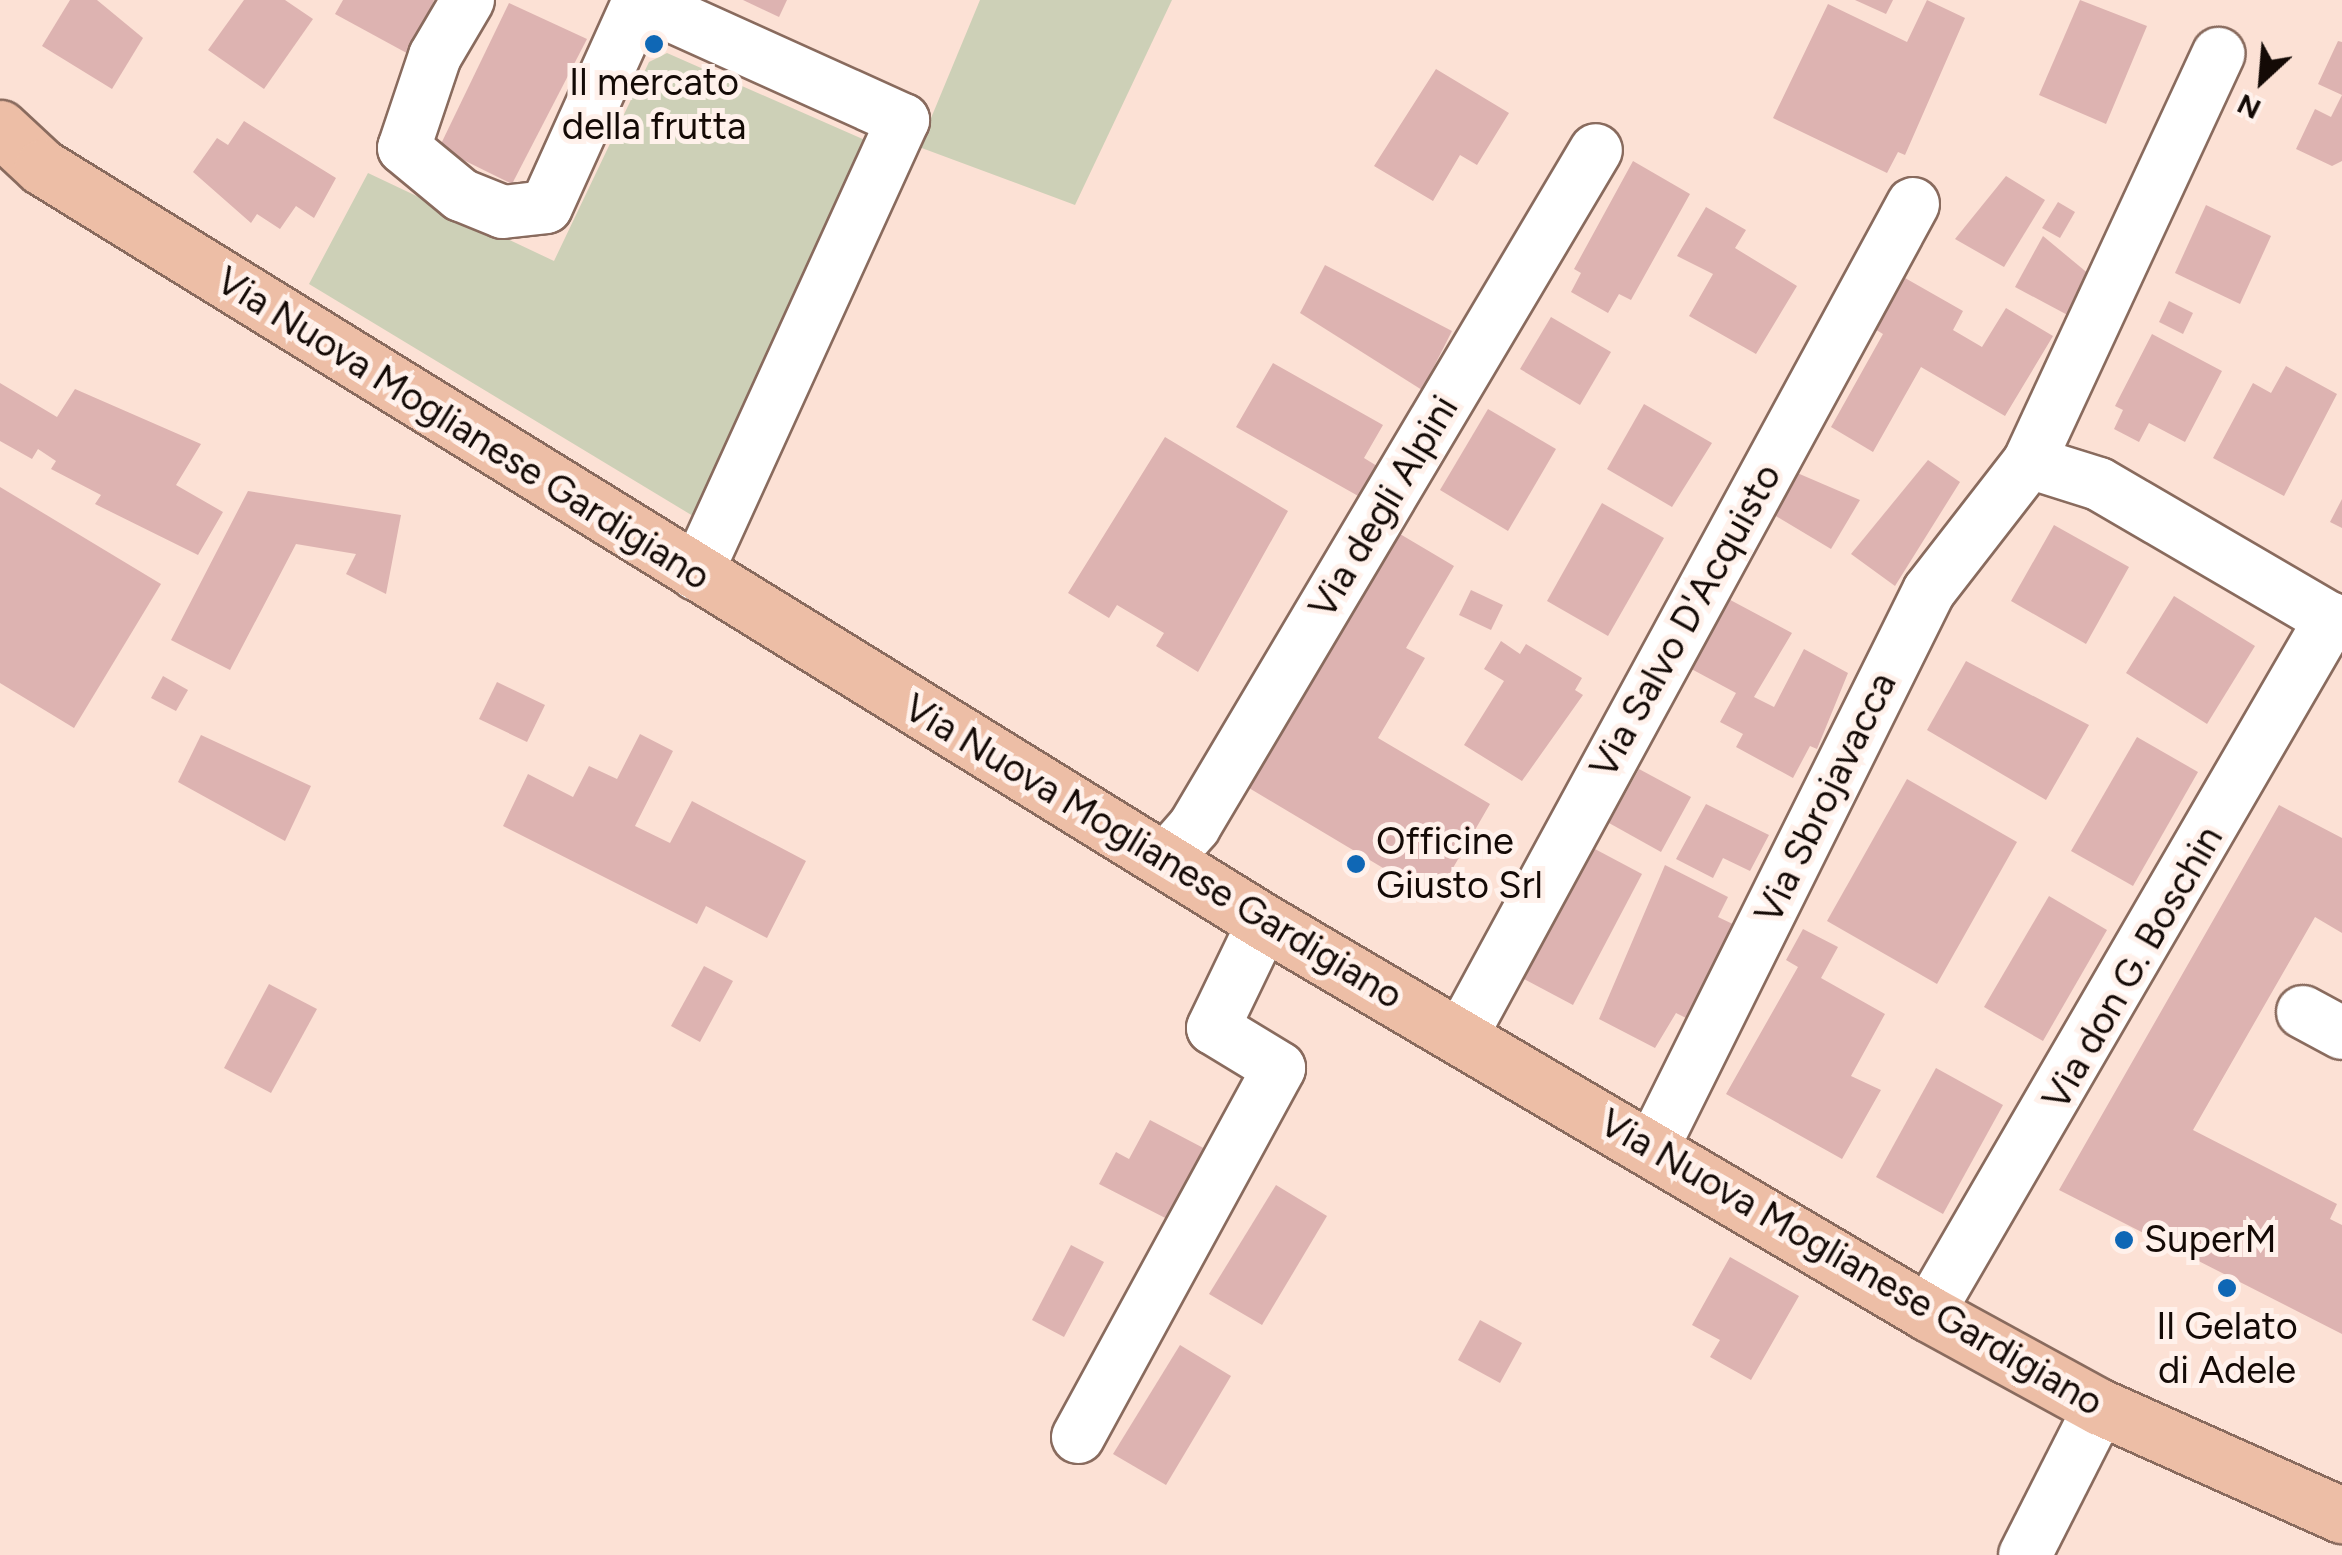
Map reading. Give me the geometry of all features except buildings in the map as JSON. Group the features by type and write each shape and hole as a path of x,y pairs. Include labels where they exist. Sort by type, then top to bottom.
{"main road":[{"name":"Via Nuova Moglianese Gardigiano","path":"0,128 42,166 1264,922 1928,1312 2100,1406 2342,1516"}],"street":[{"path":"468,0 435,56 404,148 460,195 503,212 546,207 638,0 903,120 696,574"},
{"name":"Via Sbrojavacca","path":"1651,1151 1930,591 2029,462 2218,54"},
{"name":"Via degli Alpini","path":"1165,860 1194,827 1596,150"},
{"name":"Via Salvo D'Acquisto","path":"1460,1038 1913,204"},
{"path":"2029,462 2099,484 2336,622"},
{"name":"Via don G. Boschin","path":"1928,1312 2336,622"},
{"path":"1078,1437 1279,1068 1213,1028 1264,922"},
{"path":"2025,1555 2100,1406"}],"green space":[{"path":"980,0 1172,0 1075,205 919,147"},
{"path":"667,53 874,144 693,516 309,284 368,173 554,261 649,62"}],"place":[{"name":"Il mercato della frutta","path":"654,44"},
{"name":"Officine Giusto Srl","path":"1356,864"},
{"name":"SuperM","path":"2124,1240"},
{"name":"Il Gelato di Adele","path":"2227,1288"}]}
